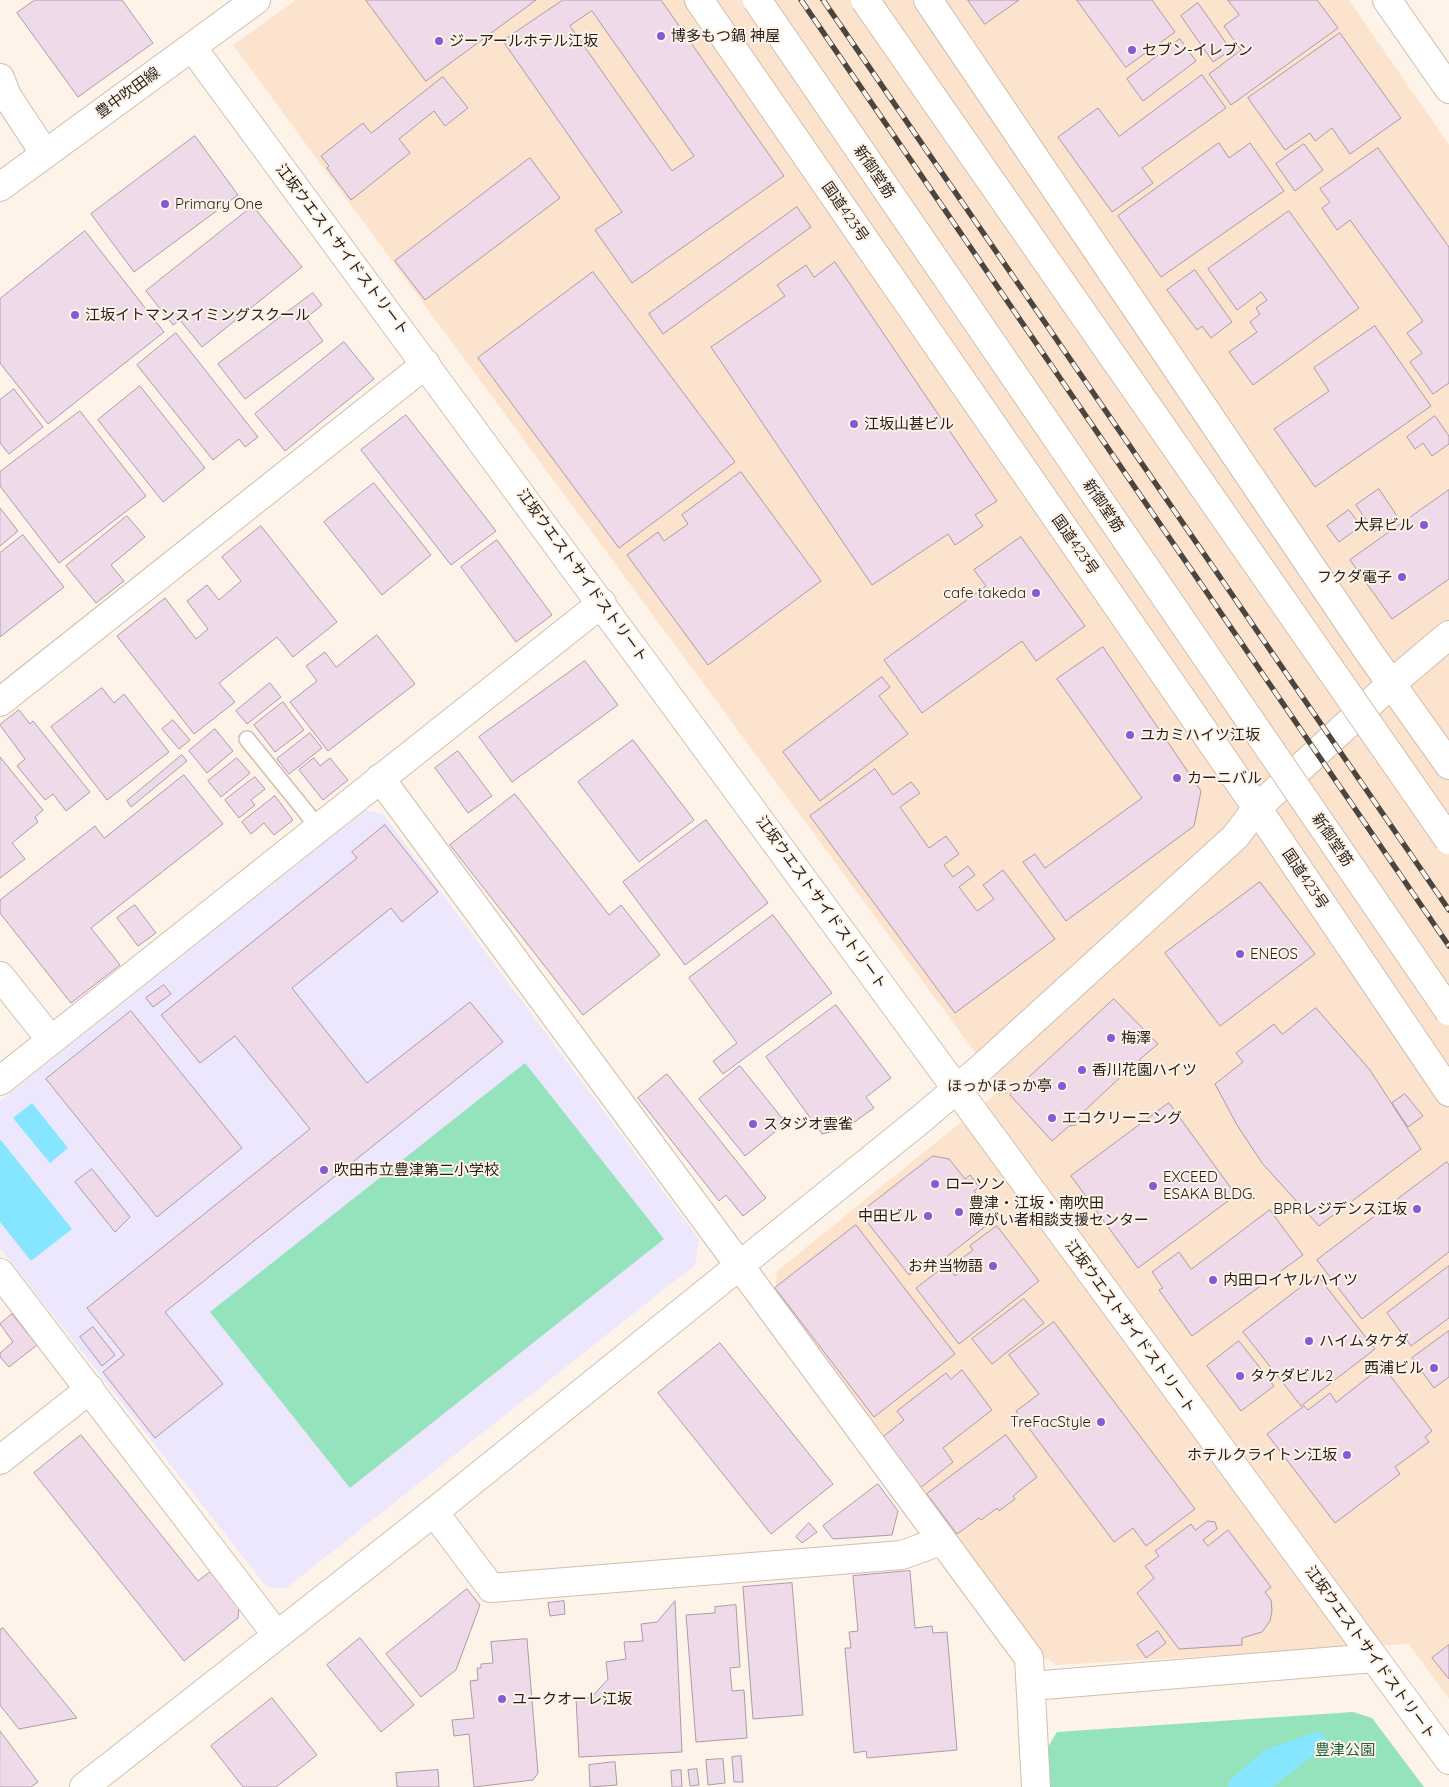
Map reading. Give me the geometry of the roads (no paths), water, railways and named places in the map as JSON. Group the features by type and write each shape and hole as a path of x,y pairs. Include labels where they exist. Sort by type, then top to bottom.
{"main road":[{"name":"豊中吹田線","path":"0,187 256,0"},
{"name":"国道423号","path":"699,0 1446,1084"},
{"name":"新御堂筋","path":"757,0 1449,1011"},
{"path":"865,0 1449,840"},
{"path":"928,0 1368,651 1449,765"},
{"path":"1388,0 1449,89"},
{"name":"江坂ウエストサイドストリート","path":"192,47 602,603 1449,1760"},
{"path":"0,78 8,96 45,154"},
{"path":"0,702 426,364"},
{"path":"0,1081 602,603"},
{"path":"84,1787 276,1634 434,1512 956,1089 1235,838 1257,808 1392,683 1449,635"},
{"path":"380,778 1029,1658 1036,1787"},
{"path":"0,976 52,1040"},
{"path":"0,1273 276,1634"},
{"path":"0,1460 90,1389"},
{"path":"434,1512 491,1588 902,1555 941,1541"},
{"path":"1031,1686 1374,1658"}],"lane":[{"path":"246,739 318,827"}],"water":[{"path":"32,1103 68,1148 50,1163 13,1118"},
{"path":"0,1139 72,1229 31,1261 0,1222"},
{"path":"1319,1731 1330,1743 1272,1787 1228,1787 1229,1781 1265,1750"}],"railway":[{"path":"801,0 1449,946"},
{"path":"823,0 1449,910"}],"place":[{"name":"博多もつ鍋 神屋","path":"661,36"},
{"name":"ジーアールホテル江坂","path":"439,41"},
{"name":"セブン-イレブン","path":"1132,50"},
{"name":"Primary One","path":"165,204"},
{"name":"江坂イトマンスイミングスクール","path":"75,315"},
{"name":"江坂山甚ビル","path":"854,424"},
{"name":"大昇ビル","path":"1424,525"},
{"name":"フクダ電子","path":"1402,577"},
{"name":"cafe takeda","path":"1036,593"},
{"name":"ユカミハイツ江坂","path":"1130,735"},
{"name":"カーニバル","path":"1177,778"},
{"name":"ENEOS","path":"1240,954"},
{"name":"梅澤","path":"1111,1038"},
{"name":"香川花園ハイツ","path":"1082,1070"},
{"name":"ほっかほっか亭","path":"1062,1086"},
{"name":"エコクリーニング","path":"1052,1118"},
{"name":"スタジオ雲雀","path":"753,1124"},
{"name":"吹田市立豊津第二小学校","path":"324,1170"},
{"name":"ローソン","path":"935,1184"},
{"name":"EXCEED ESAKA BLDG.","path":"1153,1186"},
{"name":"BPRレジデンス江坂","path":"1417,1209"},
{"name":"豊津・江坂・南吹田 障がい者相談支援センター","path":"959,1212"},
{"name":"中田ビル","path":"928,1216"},
{"name":"お弁当物語","path":"993,1266"},
{"name":"内田ロイヤルハイツ","path":"1213,1280"},
{"name":"ハイムタケダ","path":"1309,1341"},
{"name":"西浦ビル","path":"1434,1368"},
{"name":"タケダビル2","path":"1240,1376"},
{"name":"TreFacStyle","path":"1101,1422"},
{"name":"ホテルクライトン江坂","path":"1347,1455"},
{"name":"ユークオーレ江坂","path":"502,1699"}],"park label":[{"name":"豊津公園","path":"1345,1750"}]}
